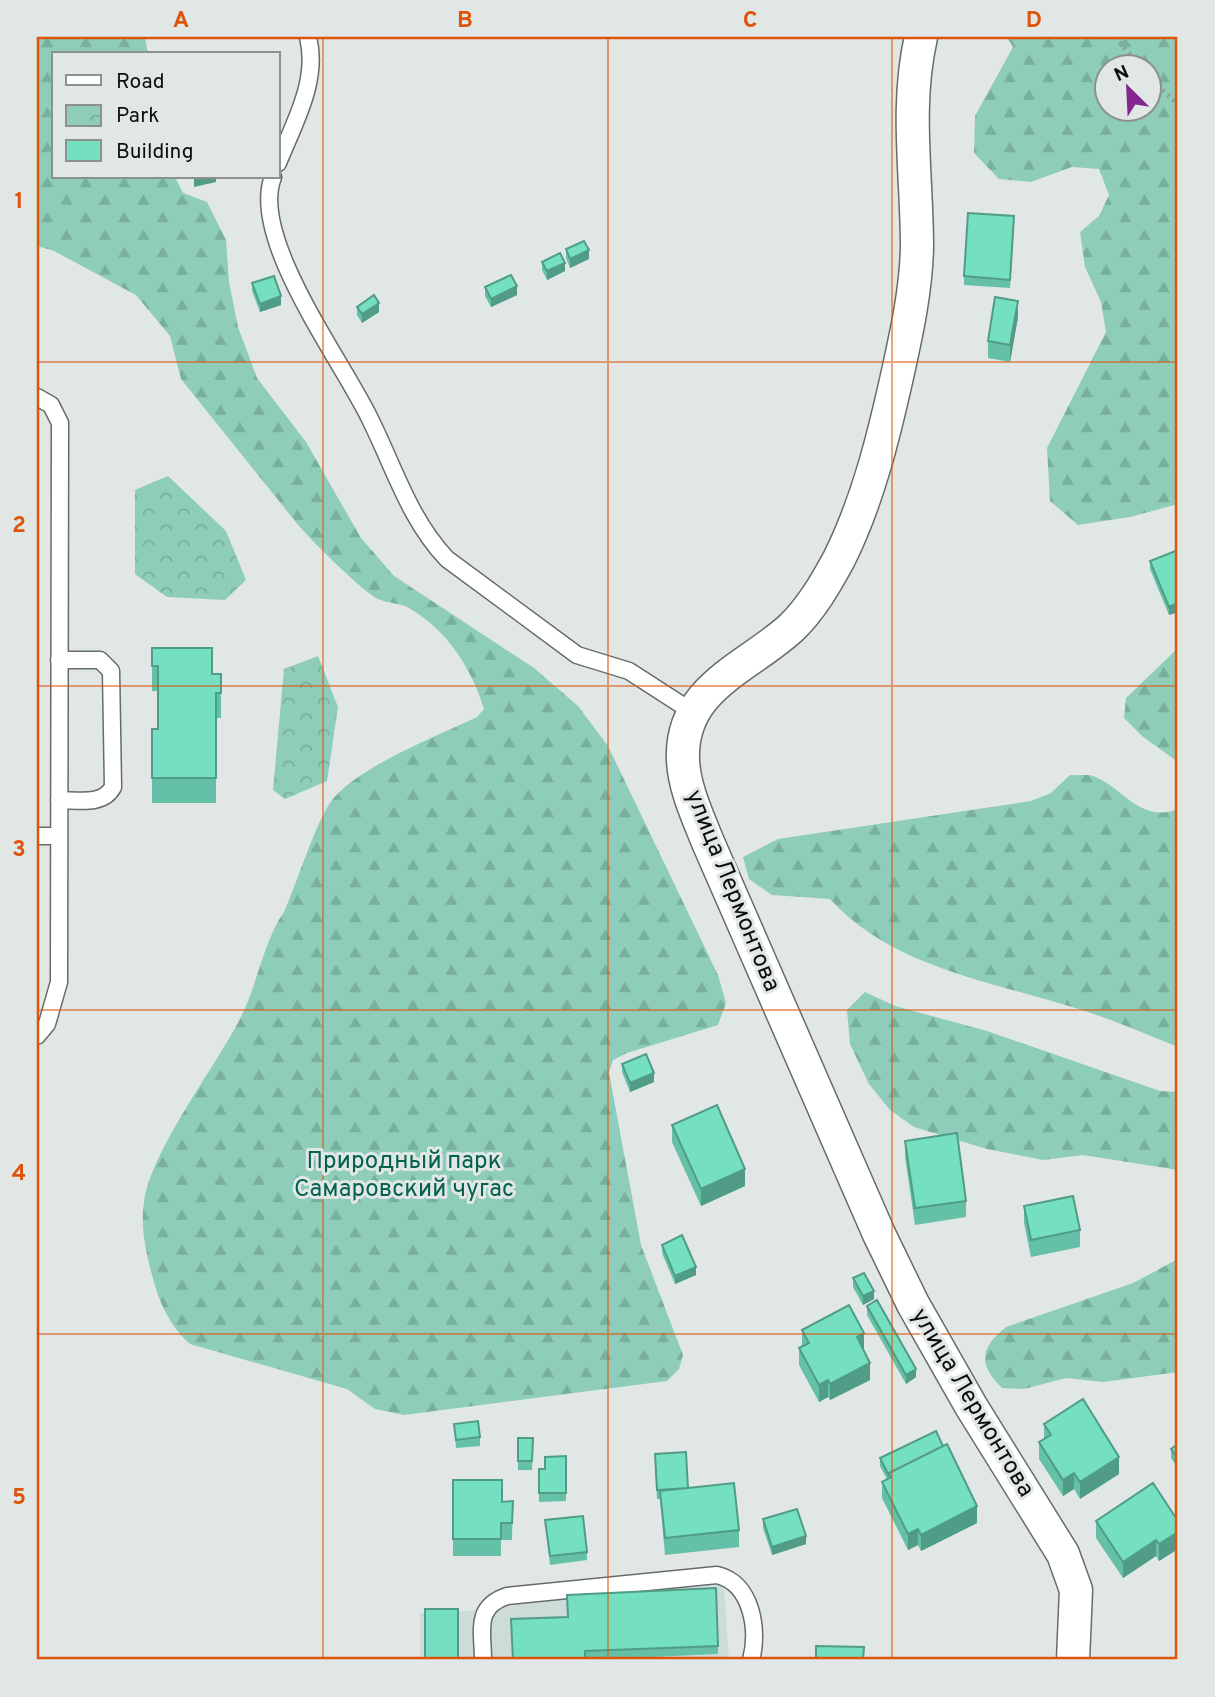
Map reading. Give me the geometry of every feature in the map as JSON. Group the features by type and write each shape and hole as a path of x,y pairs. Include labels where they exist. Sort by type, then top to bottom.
{"street":[{"path":"691,711 710,690 792,627 815,599 839,559 860,510 887,422 914,296 917,247 911,124 913,73 921,37"},
{"name":"улица Лермонтова","path":"691,711 685,733 683,761 690,794 706,841 879,1234 913,1304 971,1406 1063,1554 1076,1590 1073,1660"}],"lane":[{"path":"280,158 309,85 312,65 308,37"},
{"path":"273,178 268,189 267,206 283,254 312,318 370,418 398,483 430,540 447,559 577,655 629,671 691,711"},
{"path":"37,397 51,405 60,423 59,982 47,1024 37,1036"},
{"path":"59,660 100,660 111,671 113,787 103,798 95,800 59,800"},
{"path":"37,836 59,836"},
{"path":"482,1660 483,1615 493,1601 508,1596 717,1575 729,1578 742,1590 748,1605 755,1637 751,1660"}],"path":[{"path":"1115,37 1128,52"},
{"path":"1162,88 1178,105"}],"shaded area":[{"path":"724,1586 729,1660 420,1660 420,1613 492,1610 563,1594"}],"green space":[{"name":"Природный парк Самаровский чугас","path":"37,37 145,37 148,52 52,52 52,178 176,178 183,193 207,202 226,240 229,282 238,327 257,378 306,442 361,538 394,576 534,668 578,706 608,746 718,975 726,1003 718,1025 627,1053 613,1060 609,1073 641,1245 683,1355 679,1369 667,1381 404,1415 375,1409 347,1389 190,1344 171,1321 152,1275 143,1230 144,1202 149,1182 171,1135 240,1019 271,936 284,912 324,813 342,790 358,777 398,754 477,717 484,709 465,664 435,627 409,608 378,599 371,594 337,565 299,526 181,379 170,336 136,295 54,251 37,246"},
{"path":"1007,37 1178,37 1178,504 1130,517 1078,525 1050,501 1047,448 1106,332 1101,302 1085,267 1080,232 1099,216 1109,195 1099,169 1072,167 1031,182 999,179 974,153 975,116 1013,47"},
{"path":"168,476 226,531 246,580 225,600 167,597 135,574 135,490"},
{"path":"1178,648 1178,762 1142,736 1124,718 1126,698"},
{"path":"318,656 338,707 327,781 285,799 273,790 284,669"},
{"path":"1070,775 1093,776 1142,808 1153,812 1178,809 1178,1047 1088,1012 950,971 885,943 856,923 830,899 772,895 749,879 743,857 778,839 1031,801 1051,793"},
{"path":"865,992 895,1006 987,1031 1160,1091 1178,1092 1178,1170 1083,1155 1043,1160 987,1149 914,1127 890,1110 869,1084 850,1044 847,1010"},
{"path":"1178,1259 1178,1372 1103,1382 1066,1378 1024,1389 1002,1388 989,1371 985,1356 987,1349 1006,1327 1133,1283"}],"building":[{"path":"968,213 1014,216 1010,280 964,276"},
{"path":"584,241 589,250 570,259 566,249"},
{"path":"560,253 565,263 547,271 542,262"},
{"path":"511,275 517,286 491,299 485,287"},
{"path":"274,276 281,296 260,304 252,283"},
{"path":"374,295 379,303 362,314 357,307"},
{"path":"995,297 1018,301 1010,345 988,341"},
{"path":"1178,550 1178,603 1169,607 1150,561"},
{"path":"152,648 212,648 212,674 221,674 221,693 216,693 216,778 152,778 152,729 158,729 158,666 152,666"},
{"path":"646,1054 654,1073 630,1083 622,1064"},
{"path":"717,1105 745,1169 701,1189 672,1125"},
{"path":"957,1133 966,1201 915,1208 905,1141"},
{"path":"1073,1196 1080,1230 1031,1240 1024,1206"},
{"path":"682,1235 696,1267 675,1276 662,1245"},
{"path":"864,1273 874,1291 863,1296 853,1278"},
{"path":"877,1300 916,1369 906,1375 867,1306"},
{"path":"849,1305 864,1333 857,1337 870,1363 830,1384 828,1380 819,1385 799,1348 809,1343 802,1330"},
{"path":"1083,1399 1119,1457 1080,1482 1074,1473 1063,1480 1039,1442 1051,1435 1044,1424"},
{"path":"478,1421 480,1437 456,1440 454,1424"},
{"path":"936,1431 943,1446 889,1473 889,1476 880,1458"},
{"path":"518,1438 533,1438 532,1461 518,1461"},
{"path":"947,1444 977,1506 921,1535 918,1529 908,1534 882,1482 891,1477 889,1473"},
{"path":"1178,1444 1178,1459 1171,1449"},
{"path":"686,1452 688,1488 657,1490 655,1454"},
{"path":"566,1456 566,1493 539,1493 539,1469 545,1469 545,1457"},
{"path":"453,1480 502,1480 502,1502 513,1501 512,1523 501,1523 501,1539 453,1539"},
{"path":"734,1483 739,1530 665,1538 660,1491"},
{"path":"1153,1483 1178,1521 1178,1532 1159,1544 1156,1540 1123,1562 1096,1521"},
{"path":"797,1509 806,1536 772,1547 763,1519"},
{"path":"583,1516 587,1552 550,1556 545,1520"},
{"path":"716,1588 718,1646 585,1651 585,1660 513,1660 511,1619 568,1617 567,1595"},
{"path":"425,1609 458,1609 458,1660 425,1660"},
{"path":"816,1646 864,1647 863,1660 816,1660"}]}
